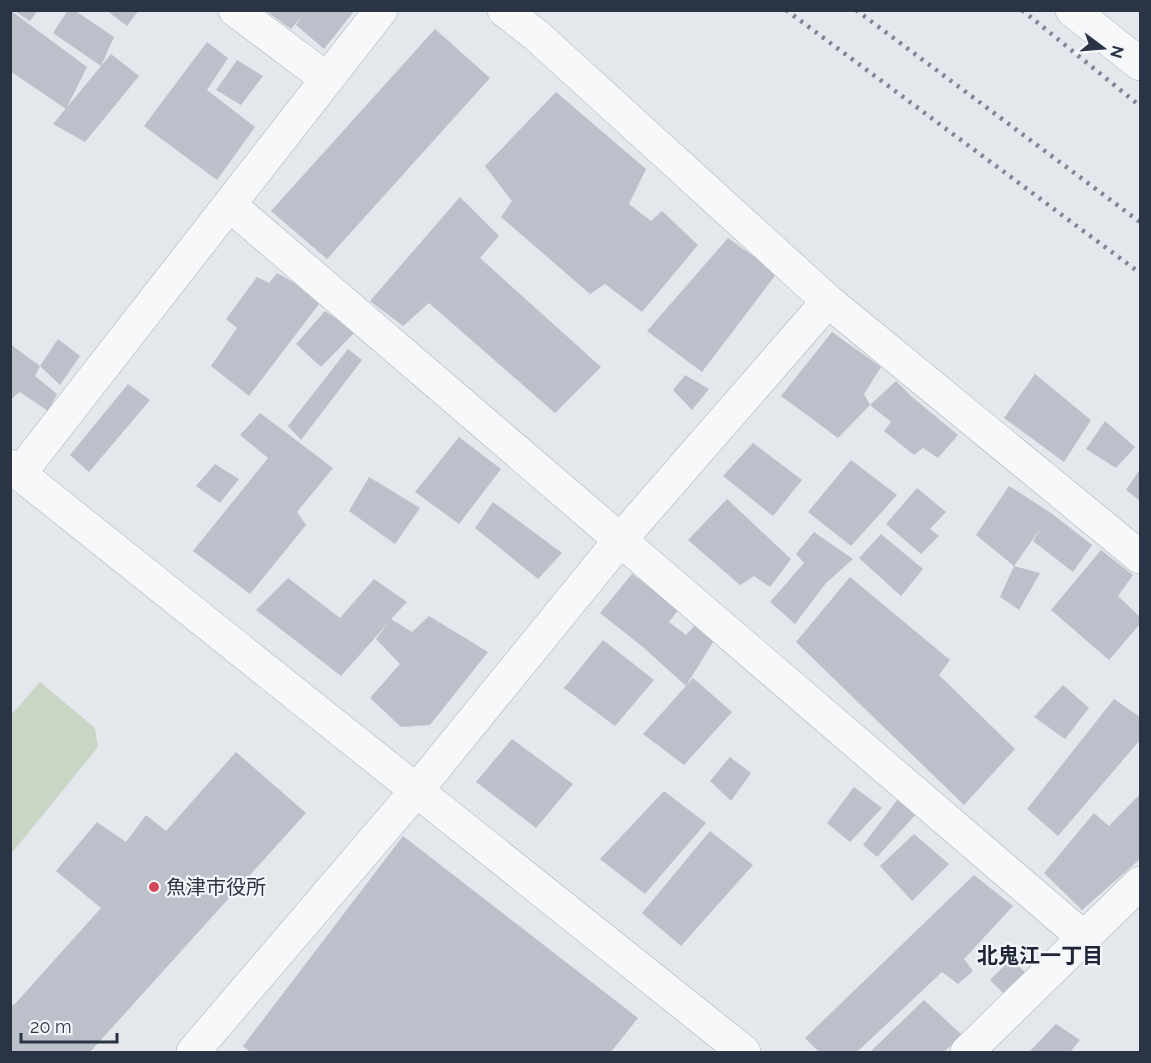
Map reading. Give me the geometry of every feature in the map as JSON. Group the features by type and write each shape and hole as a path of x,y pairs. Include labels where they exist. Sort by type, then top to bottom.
{"street":[{"path":"235,10 327,79"},
{"path":"381,10 231,206 15,470 744,1053"},
{"path":"504,10 536,35 828,301 1140,557"},
{"path":"1072,10 1140,64"},
{"path":"231,206 1083,938"},
{"path":"207,1048 621,539 828,301"},
{"path":"967,1053 1140,883"}],"green space":[{"path":"40,682 95,728 98,747 11,854 11,712 13,713"}],"building":[{"path":"10,10 87,67 66,109 10,71"},
{"path":"13,10 38,10 30,21"},
{"path":"68,10 74,10 114,37 101,66 53,33"},
{"path":"106,10 139,10 127,26"},
{"path":"265,10 355,10 324,49 296,25 301,17 291,29"},
{"path":"435,29 490,78 327,259 271,211"},
{"path":"207,42 228,58 207,90 255,127 217,180 144,126"},
{"path":"111,54 139,76 85,142 53,124"},
{"path":"237,60 263,76 241,105 216,90"},
{"path":"556,92 646,169 629,204 651,221 662,211 698,245 642,312 605,284 590,294 501,217 512,201 485,166"},
{"path":"460,197 499,236 480,258 601,367 555,413 429,303 403,326 370,301"},
{"path":"728,238 777,273 702,372 647,331"},
{"path":"277,273 293,282 319,304 249,396 211,366 237,328 226,319 257,277 269,283"},
{"path":"325,311 355,332 321,367 296,344"},
{"path":"832,332 881,367 864,394 870,405 838,438 781,396"},
{"path":"58,339 80,356 60,385 40,366"},
{"path":"10,344 40,366 35,376 57,394 48,411 20,392 10,400"},
{"path":"348,349 362,360 301,440 288,426"},
{"path":"1035,374 1091,420 1064,462 1004,418"},
{"path":"685,375 709,389 692,410 673,390"},
{"path":"896,381 958,435 938,458 923,448 914,455 884,431 891,422 870,405"},
{"path":"128,384 150,400 89,472 70,455"},
{"path":"260,413 333,468 297,512 306,525 250,594 193,551 268,458 240,435"},
{"path":"1105,421 1135,447 1116,468 1086,449"},
{"path":"459,437 501,469 459,524 415,492"},
{"path":"753,443 802,480 773,516 723,476"},
{"path":"851,460 897,495 851,546 808,512"},
{"path":"215,464 239,479 220,503 196,486"},
{"path":"1140,469 1140,501 1126,490"},
{"path":"369,477 420,508 395,544 349,511"},
{"path":"1009,486 1051,513 1092,545 1073,572 1033,541 1042,526 1014,566 976,535"},
{"path":"917,488 946,512 930,529 939,536 921,554 886,524"},
{"path":"727,499 791,559 770,587 754,576 740,585 688,540"},
{"path":"493,502 562,553 538,579 475,528"},
{"path":"814,532 853,559 826,583 795,624 770,602 804,563 796,554"},
{"path":"881,534 923,569 901,596 859,558"},
{"path":"1101,550 1133,575 1118,596 1140,617 1140,624 1109,660 1051,610"},
{"path":"1014,566 1040,573 1019,610 1000,597"},
{"path":"632,574 679,609 669,622 686,635 697,623 716,637 686,686 600,613"},
{"path":"850,577 950,660 939,675 1015,749 964,805 796,642"},
{"path":"288,578 340,618 374,579 407,602 391,619 412,632 429,616 488,652 430,725 401,727 370,698 400,664 376,639 389,622 341,676 256,610"},
{"path":"603,640 654,680 615,726 564,688"},
{"path":"693,678 732,712 684,765 643,734"},
{"path":"1063,685 1089,708 1065,739 1034,717"},
{"path":"1114,699 1140,717 1140,740 1058,836 1027,809"},
{"path":"512,739 573,784 536,828 476,782"},
{"path":"236,752 306,813 90,1052 10,1052 10,1004 14,1005 101,908 56,871 97,822 126,842 146,815 166,831"},
{"path":"730,757 751,773 731,801 710,781"},
{"path":"854,787 882,808 850,842 827,823"},
{"path":"664,791 706,823 645,894 600,859"},
{"path":"1139,795 1140,859 1082,910 1044,873 1094,813 1109,826"},
{"path":"898,799 917,813 877,857 863,845"},
{"path":"710,831 753,865 681,946 642,913"},
{"path":"914,834 949,864 912,901 880,866"},
{"path":"403,836 638,1018 611,1052 250,1052 243,1046"},
{"path":"974,875 1013,906 964,959 973,971 958,984 942,972 857,1052 819,1052 805,1038"},
{"path":"1011,959 1026,973 1003,993 990,980"},
{"path":"924,1000 962,1035 944,1052 870,1052"},
{"path":"1056,1024 1080,1040 1070,1052 1029,1052"}],"railway":[{"path":"786,10 1140,273"},
{"path":"856,10 1140,222"},
{"path":"1022,10 1140,106"}],"place":[{"name":"魚津市役所","path":"154,887"}],"district":[{"name":"北鬼江一丁目","path":"1040,956"}]}
